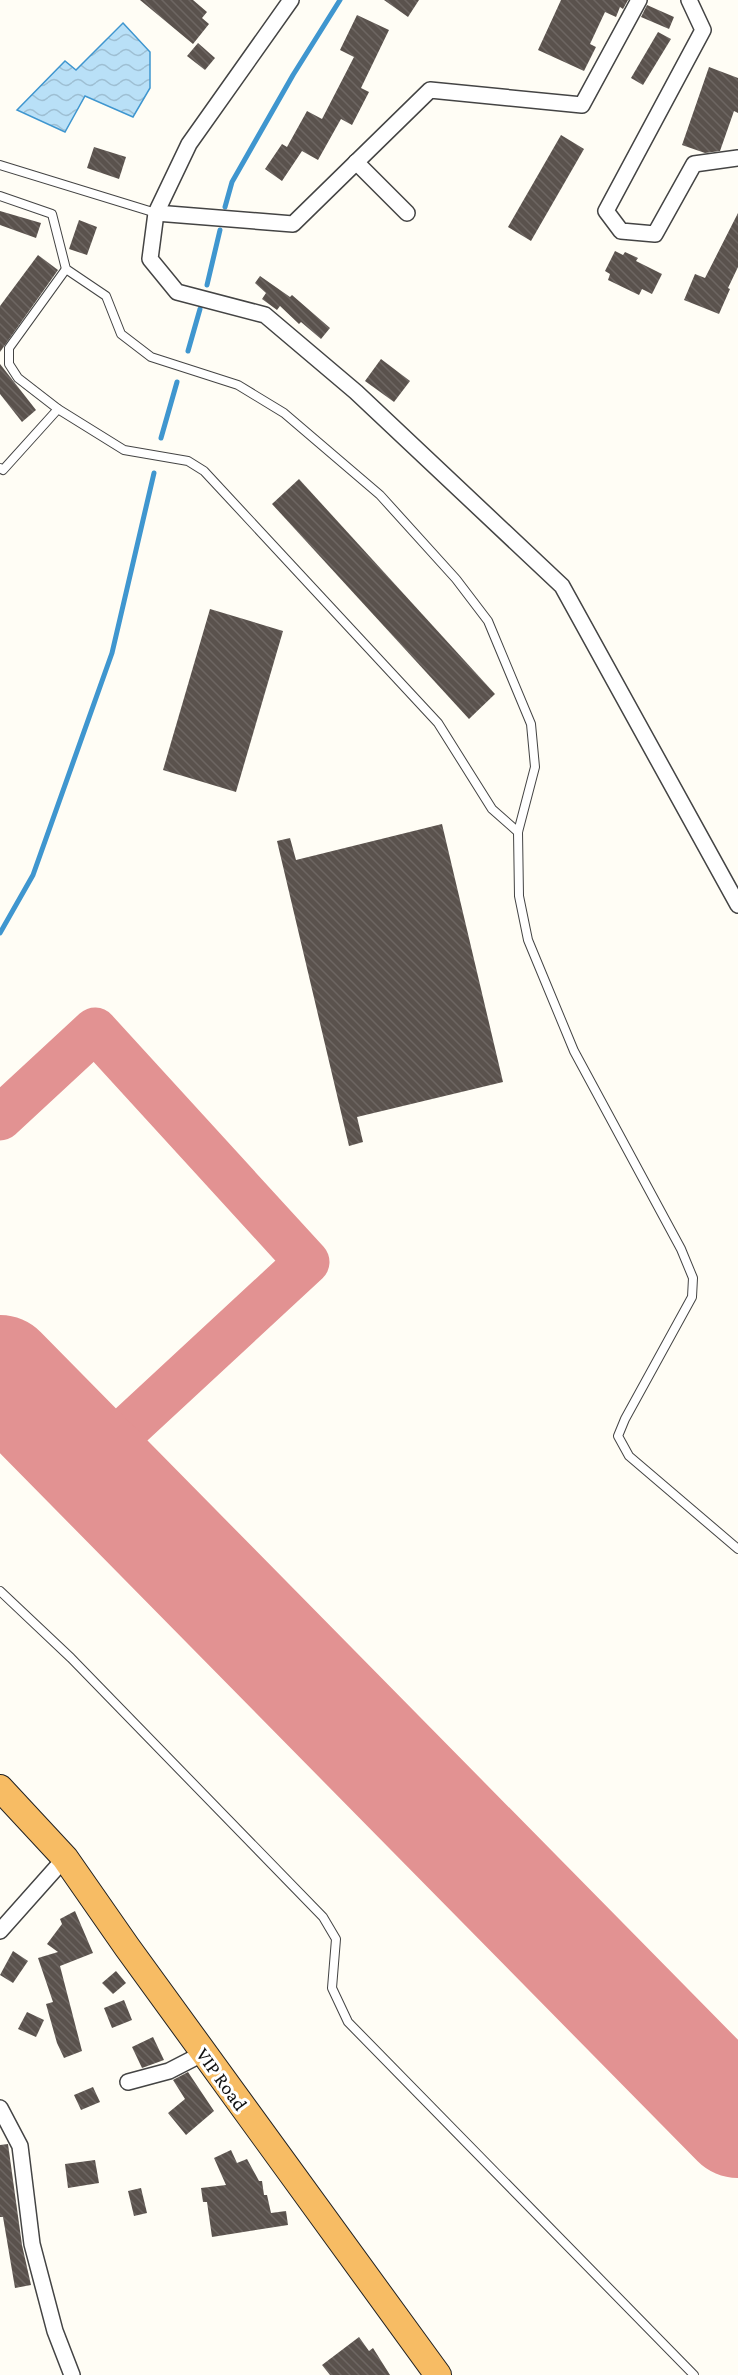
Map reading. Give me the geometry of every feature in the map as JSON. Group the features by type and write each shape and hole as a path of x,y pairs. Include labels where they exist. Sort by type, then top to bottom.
{"highway":[{"name":"VIP Road","path":"0,1788 65,1857 430,2372"}],"street":[{"path":"291,0 189,144 156,213 150,259 177,292 265,315 356,392 562,586 738,905"},
{"path":"156,213 293,224 430,90 582,105 639,0"},
{"path":"688,0 703,30 606,211 621,231 655,234 694,164 738,158"},
{"path":"356,162 407,213"},
{"path":"0,1931 65,1857"},
{"path":"128,2082 169,2071 204,2053"},
{"path":"0,2108 20,2146 32,2244 55,2331 72,2375"}],"lane":[{"path":"0,165 156,213"},
{"path":"0,196 52,214 66,269 106,296 121,334 151,357 238,385 284,413 380,495 456,579 488,621 531,724 535,767 518,831 519,896 528,940 574,1051 681,1249 693,1278 692,1297 625,1419 618,1436 629,1456 738,1549"},
{"path":"66,269 9,348 9,364 18,378 58,409 124,450 188,461 204,471 438,723 492,809 518,831"},
{"path":"0,468 3,470 58,409"},
{"path":"0,1591 71,1658 322,1917 336,1939 332,1988 348,2022 694,2375"}],"water":[{"path":"123,23 150,52 150,88 133,117 85,96 65,132 17,110 65,61 76,70"}],"building":[{"path":"140,0 193,0 207,12 202,18 209,24 193,44"},
{"path":"384,0 419,0 408,17"},
{"path":"561,0 628,0 623,9 620,7 616,17 605,12 590,44 596,47 584,71 538,50"},
{"path":"647,5 674,17 669,29 641,17"},
{"path":"357,15 389,30 361,88 369,92 352,125 341,119 318,160 302,151 282,181 265,169 282,144 287,147 307,111 322,119 354,57 340,50"},
{"path":"658,32 671,39 643,85 631,78"},
{"path":"198,43 215,58 205,70 187,56"},
{"path":"709,67 738,78 738,113 734,111 720,151 705,153 682,145"},
{"path":"561,135 584,149 531,241 508,227"},
{"path":"94,147 126,157 119,179 87,168"},
{"path":"0,211 41,223 36,238 0,225"},
{"path":"738,213 738,267 719,314 684,300 695,274 705,278"},
{"path":"79,220 97,227 87,255 69,249"},
{"path":"615,251 623,255 625,252 638,258 636,261 662,274 652,294 642,289 639,295 608,280 610,274 605,271"},
{"path":"38,255 58,270 0,352 0,306"},
{"path":"260,276 290,297 292,295 330,328 321,339 301,322 299,324 280,306 277,310 262,299 266,293 255,283"},
{"path":"381,359 410,381 394,402 365,381"},
{"path":"0,364 36,410 22,422 0,394"},
{"path":"299,479 495,694 469,719 272,504"},
{"path":"210,609 283,631 236,792 163,770"},
{"path":"442,824 503,1082 357,1117 363,1142 349,1146 277,841 290,838 296,860"},
{"path":"75,1911 93,1953 60,1966 82,2051 64,2058 57,2043 46,2004 53,2002 38,1958 58,1952 47,1944 62,1924 60,1919"},
{"path":"13,1951 28,1961 13,1983 0,1975"},
{"path":"116,1971 126,1983 113,1994 102,1983"},
{"path":"124,2000 132,2020 112,2028 104,2008"},
{"path":"27,2012 44,2020 36,2037 18,2029"},
{"path":"153,2037 164,2060 142,2068 132,2047"},
{"path":"188,2072 214,2111 186,2135 168,2113 185,2099 173,2080"},
{"path":"93,2087 100,2102 81,2110 74,2095"},
{"path":"8,2144 22,2245 31,2285 15,2288 3,2217 0,2217 0,2145"},
{"path":"231,2150 237,2163 247,2159 259,2181 262,2181 264,2195 267,2195 271,2213 286,2211 288,2225 212,2237 207,2202 203,2202 201,2188 226,2185 214,2158"},
{"path":"95,2160 99,2183 68,2188 65,2164"},
{"path":"141,2188 147,2213 134,2216 128,2191"},
{"path":"359,2337 369,2351 373,2348 390,2375 330,2375 322,2365"}],"waterway":[{"path":"225,207 232,182 293,75 340,0"},
{"path":"207,285 220,230"},
{"path":"188,351 200,309"},
{"path":"161,438 177,382"},
{"path":"0,933 33,875 112,653 154,473"}],"taxiway":[{"path":"0,1118 95,1030 307,1262 90,1463"}],"runway":[{"path":"0,1372 738,2121"}]}
